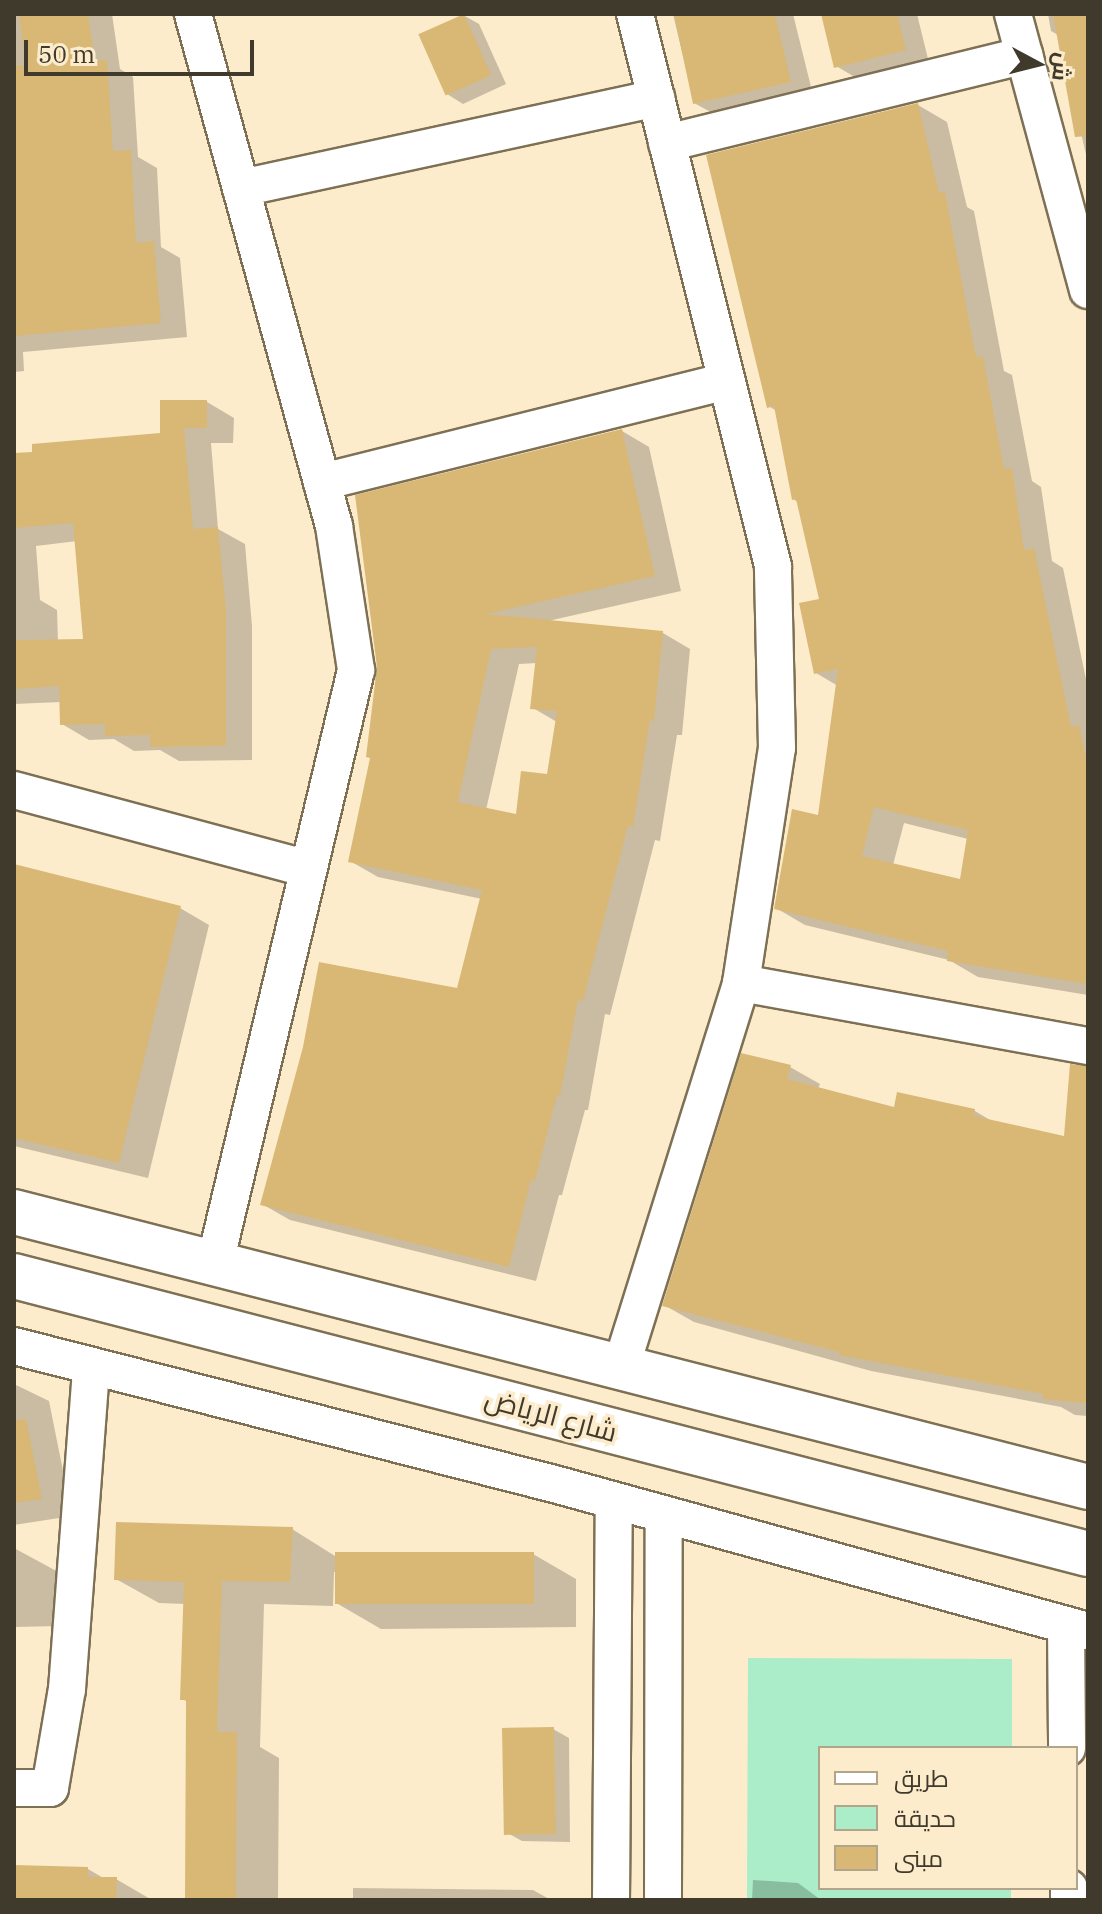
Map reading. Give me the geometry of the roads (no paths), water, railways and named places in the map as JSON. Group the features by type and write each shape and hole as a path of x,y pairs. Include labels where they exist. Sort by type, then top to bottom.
{"main road":[{"path":"14,1212 1088,1487"},
{"name":"شارع الرياض","path":"14,1276 1088,1554"}],"street":[{"path":"193,14 334,526 356,670 215,1263"},
{"path":"621,1367 741,983 777,748 773,566 635,14"},
{"path":"1013,14 1088,290"},
{"path":"667,143 1024,55"},
{"path":"241,188 656,98"},
{"path":"322,482 727,381"},
{"path":"14,790 308,869"},
{"path":"741,983 1088,1046"},
{"path":"14,1346 558,1485 1077,1628 1067,1746"},
{"path":"14,1788 50,1788 67,1689 91,1368"},
{"path":"611,1900 614,1502"},
{"path":"663,1900 664,1515"}]}
